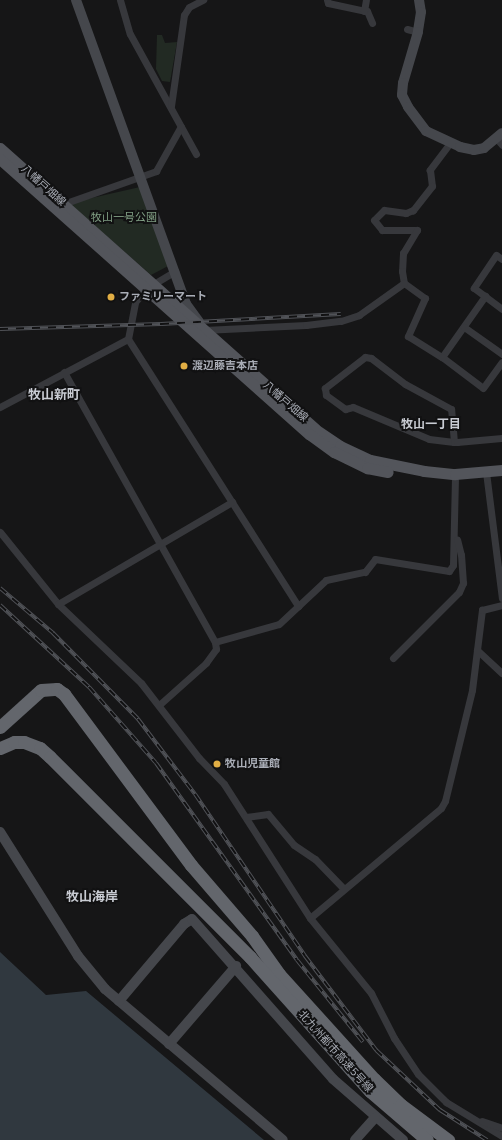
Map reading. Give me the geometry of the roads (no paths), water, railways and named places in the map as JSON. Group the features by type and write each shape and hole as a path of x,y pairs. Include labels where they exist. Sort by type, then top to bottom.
{"highway":[{"name":"北九州都市高速5号線","path":"0,727 41,690 57,689 64,694 186,859 252,936 279,974 374,1080 401,1105 448,1140"},
{"name":"北九州都市高速5号線","path":"0,748 14,742 24,742 40,748 250,956 346,1066 394,1114 427,1140"}],"main road":[{"name":"八幡戸畑線","path":"0,148 63,204 309,434 334,452 367,468 455,478 486,476 502,478"},
{"name":"八幡戸畑線","path":"0,159 204,330 315,429 340,446 370,460 455,478"},
{"name":"八幡戸畑線","path":"486,476 502,470"}],"street":[{"path":"76,0 142,177 186,304 204,330 306,325 341,321 359,315 404,283"},
{"path":"120,0 130,34 171,106 196,154"},
{"path":"171,106 184,15 189,6 203,0"},
{"path":"327,0 328,3 364,11 372,17 372,23"},
{"path":"364,11 366,0"},
{"path":"419,0 421,12 418,32 403,83 402,95 426,131 450,143 474,150 484,148 500,139"},
{"path":"406,29 418,32"},
{"path":"63,204 156,171 181,126"},
{"path":"450,143 430,170 432,186 413,210 406,213 384,210 374,220 382,230 417,230 402,258 404,283 425,298 408,336 442,357 483,388 502,362"},
{"path":"502,259 496,255 474,288 502,309"},
{"path":"175,271 150,285 135,302 128,339 298,606"},
{"path":"442,357 486,296"},
{"path":"464,327 502,354"},
{"path":"0,407 128,339"},
{"path":"454,442 451,409 405,384 371,358 365,357 325,388 326,395 345,409 353,407 429,439 454,442 502,438"},
{"path":"64,372 215,642 216,649 206,663 159,705"},
{"path":"486,476 502,598"},
{"path":"215,642 279,624 326,580 365,572 375,559 449,571 453,565 455,533 455,478"},
{"path":"58,604 232,502"},
{"path":"0,532 58,604 141,683 199,758 224,784 310,918 371,993 394,1038 418,1074 432,1090 463,1114 502,1136"},
{"path":"393,658 459,592 463,583 462,562 455,533"},
{"path":"310,918 343,888 433,815 445,801 472,690 482,610 502,605"},
{"path":"477,650 502,673"},
{"path":"246,817 268,814 294,846 315,859 343,888"},
{"path":"0,832 78,956 90,972 119,1001 283,1140"},
{"path":"119,1001 188,920 197,921 333,1079 375,1118 403,1140"},
{"path":"169,1044 236,966"},
{"path":"463,1114 502,1128"},
{"path":"355,1140 375,1118"}],"railway":[{"path":"0,329 161,324 341,314"},
{"path":"0,588 53,633 138,719 195,794 305,956 376,1050 440,1110 487,1140"},
{"path":"0,605 89,687 156,763 297,960 363,1042"}],"place":[{"name":"ファミリーマート","path":"111,297"},
{"name":"渡辺藤吉本店","path":"184,366"},
{"name":"牧山児童館","path":"217,764"}],"district":[{"name":"牧山新町","path":"54,395"},
{"name":"牧山一丁目","path":"431,425"},
{"name":"牧山海岸","path":"92,897"}],"park label":[{"name":"牧山一号公園","path":"124,218"}]}
